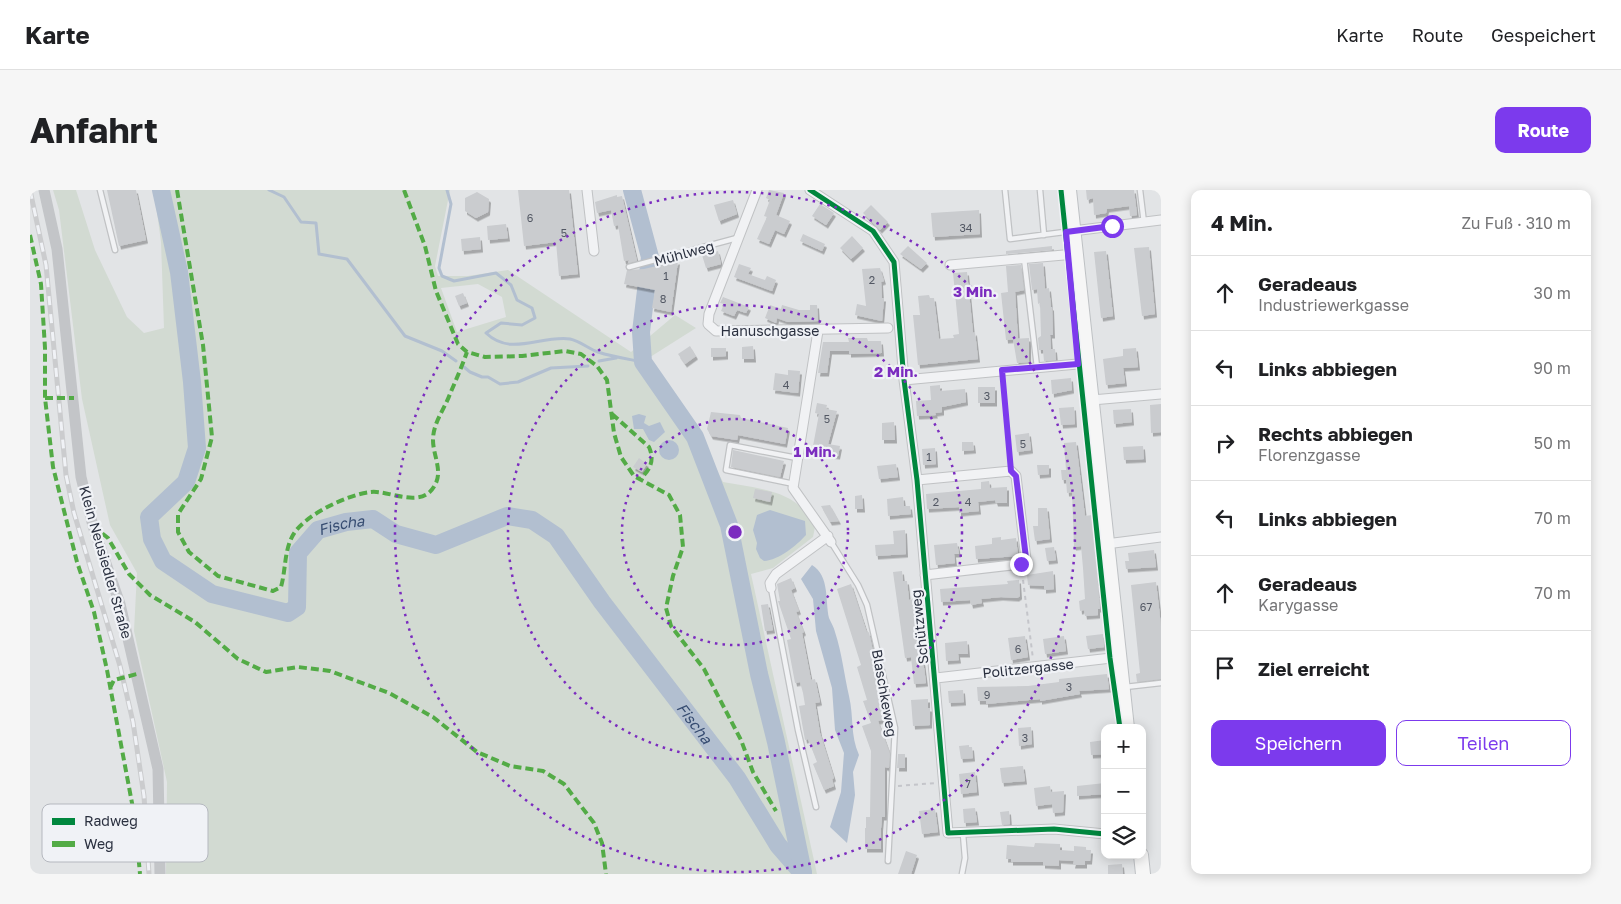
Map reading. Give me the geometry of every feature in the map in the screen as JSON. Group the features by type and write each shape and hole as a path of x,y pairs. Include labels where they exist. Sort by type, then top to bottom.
{"main road":[{"name":"Klein Neusiedler Straße","path":"44,190 58,258 81,477 93,526 120,604 158,769 159,804"},
{"path":"1069,190 1127,724"},
{"path":"1141,859 1143,874"}],"street":[{"path":"588,190 594,251"},
{"name":"Hanuschgasse","path":"757,190 709,314 708,324 716,331 818,331 888,328"},
{"name":"Schützweg","path":"810,190 873,231 894,262 904,380 917,480 936,678 948,833 963,834"},
{"path":"1074,231 1161,220"},
{"path":"950,265 1075,254"},
{"path":"794,484 818,331"},
{"path":"904,380 1088,363"},
{"path":"1092,400 1161,394"},
{"path":"917,480 1011,471 1016,476 1026,558 1021,564 925,575"},
{"name":"Blaschkeweg","path":"794,484 793,488 829,539"},
{"path":"1106,544 1161,537"},
{"path":"771,588 770,583 776,574 829,539"},
{"name":"Politzergasse","path":"936,678 1120,657"},
{"path":"963,834 1054,829 1101,834"}],"lane":[{"path":"100,190 115,250"},
{"path":"1005,190 1010,239 1074,231"},
{"path":"1040,190 1044,236"},
{"path":"1140,190 1144,223"},
{"name":"Mühlweg","path":"629,267 738,238"},
{"path":"1024,258 1037,367"},
{"path":"794,484 726,470 730,445 798,458"},
{"name":"Blaschkeweg","path":"829,539 858,585 867,605 895,728 888,861"},
{"path":"771,588 798,730 816,807"},
{"path":"1123,688 1161,683"},
{"path":"962,874 964,858 963,834"}],"path":[{"path":"1002,370 1011,471"},
{"path":"1021,564 1034,667"},
{"path":"893,787 945,782"}],"shaded area":[{"path":"53,190 76,190 95,250 127,317 144,333 164,328 161,242 154,190 450,190 435,266 438,276 468,276 508,270 631,352 675,315 696,328 647,359 702,441 723,482 763,489 788,498 808,514 815,527 813,537 773,568 751,574 817,874 166,874 166,862 208,862 208,804 167,804 167,782 134,631 137,573 110,525 82,399 59,210","holes":["478,284 502,297 506,317 457,332 441,288"]}],"water":[{"path":"639,414 646,416 644,423 649,426 660,422 665,432 654,442 649,440 643,429 634,429 632,416"},
{"path":"665,440 673,440 679,446 679,454 673,460 665,460 659,454 659,446"},
{"path":"770,510 805,521 806,535 787,552 764,561 760,558 756,549 757,543 753,530 757,515"},
{"path":"812,565 822,576 826,589 829,618 835,630 839,648 850,704 854,740 859,755 853,772 855,795 847,843 830,827 841,792 844,753 835,730 832,688 816,631 813,599 801,579"}],"building":[{"path":"107,190 136,190 146,240 119,246"},
{"path":"518,190 569,190 578,274 559,276 556,242 524,246"},
{"path":"769,190 784,193 776,215 790,221 784,234 775,230 769,244 757,239 767,217 764,216 770,200 766,198"},
{"path":"1086,190 1134,190 1137,215 1130,216 1129,206 1107,209 1106,213 1094,215 1093,198 1087,200"},
{"path":"477,192 489,199 488,212 476,218 465,211 465,198"},
{"path":"617,195 617,197 622,196 637,261 628,263 629,260 624,261 618,225 614,226 611,210 597,213 595,202"},
{"path":"733,200 737,214 719,221 714,205"},
{"path":"820,204 834,213 826,225 812,216"},
{"path":"871,205 888,222 880,230 863,213"},
{"path":"979,210 980,234 933,237 931,213"},
{"path":"506,224 508,238 488,240 487,226"},
{"path":"803,234 825,244 822,251 800,241"},
{"path":"852,236 863,248 851,259 840,248"},
{"path":"480,237 481,249 462,251 461,239"},
{"path":"908,246 927,263 921,269 900,254"},
{"path":"1052,246 1052,250 1006,254 1006,251"},
{"path":"1149,247 1155,314 1142,316 1134,248"},
{"path":"718,251 721,264 706,268 702,255"},
{"path":"1106,251 1113,316 1101,318 1094,252"},
{"path":"678,261 671,312 652,308 655,290 624,284 627,270 644,269"},
{"path":"1043,263 1045,289 1049,288 1052,307 1053,335 1050,335 1051,349 1055,349 1056,360 1044,361 1043,350 1039,350 1038,338 1041,336 1040,303 1038,304 1037,289 1032,290 1029,264"},
{"path":"739,264 751,268 748,274 765,280 767,276 776,280 772,291 734,277"},
{"path":"1021,265 1024,290 1015,292 1018,339 1006,340 1001,293 1008,292 1006,266"},
{"path":"880,268 884,281 881,282 882,298 884,298 882,321 855,315 857,304 866,306 862,269"},
{"path":"967,272 973,333 975,332 978,359 918,365 913,315 920,315 918,296 929,295 930,298 934,298 939,339 954,338 953,335 959,334 953,273"},
{"path":"463,293 467,303 459,306 455,296"},
{"path":"723,297 749,307 746,313 737,310 734,316 721,311 724,304 720,303"},
{"path":"770,305 781,309 782,305 799,310 810,310 810,305 817,305 818,321 788,322 777,318 776,323 765,318"},
{"path":"848,338 867,338 868,341 881,341 882,353 849,354 849,351 830,351 827,373 818,373 823,342 849,342"},
{"path":"1029,338 1029,362 1017,363 1013,339"},
{"path":"690,346 696,356 685,364 678,354"},
{"path":"753,346 754,359 742,359 742,347"},
{"path":"711,348 726,348 726,356 711,357"},
{"path":"1136,348 1138,367 1123,368 1125,383 1106,385 1103,359 1123,356 1123,349"},
{"path":"788,370 800,371 798,393 773,390 775,373 788,375"},
{"path":"1071,378 1072,390 1052,394 1051,380"},
{"path":"940,385 940,391 965,389 966,402 942,407 942,412 935,413 936,415 917,416 916,401 931,400 930,386"},
{"path":"978,387 995,387 995,403 978,403"},
{"path":"817,403 827,405 826,409 837,411 828,444 840,446 838,456 826,454 827,448 813,446 819,414 815,413"},
{"path":"1161,404 1161,432 1151,433 1150,405"},
{"path":"1074,407 1075,424 1061,425 1059,408"},
{"path":"1131,409 1132,422 1114,424 1113,410"},
{"path":"711,412 740,415 741,418 788,428 785,444 738,435 737,440 711,436 707,429"},
{"path":"894,422 895,440 882,440 882,423"},
{"path":"1029,433 1031,450 1017,452 1015,435"},
{"path":"962,442 973,442 974,450 962,451"},
{"path":"1076,442 1085,516 1092,515 1100,609 1098,609 1098,615 1085,616 1084,610 1080,611 1079,601 1085,599 1081,546 1074,547 1072,492 1067,493 1066,480 1062,480 1061,470 1066,470 1064,443"},
{"path":"1143,446 1144,459 1124,460 1123,447"},
{"path":"935,448 936,464 923,465 922,449"},
{"path":"733,450 784,461 780,477 731,467"},
{"path":"639,458 647,464 642,472 633,467"},
{"path":"896,464 898,477 879,479 877,466"},
{"path":"1037,465 1049,465 1049,474 1038,475"},
{"path":"989,481 990,488 1007,487 1007,503 996,503 995,500 978,502 979,511 959,513 959,507 927,509 926,494 981,489 981,482"},
{"path":"755,489 772,492 770,502 753,498"},
{"path":"862,495 863,509 855,509 855,496"},
{"path":"903,497 904,506 910,506 911,514 888,516 887,499"},
{"path":"830,505 839,521 830,522 821,506"},
{"path":"1038,508 1047,508 1050,539 1035,541 1033,526 1038,526"},
{"path":"905,530 906,554 876,556 875,545 894,544 893,531"},
{"path":"1001,537 1001,540 1016,538 1018,556 976,559 975,546 992,544 992,538"},
{"path":"957,543 959,554 954,554 955,563 936,565 934,545"},
{"path":"1054,547 1056,560 1047,561 1045,548"},
{"path":"1154,550 1156,567 1126,569 1125,561 1129,561 1128,553"},
{"path":"902,571 903,581 907,581 909,600 915,599 926,683 914,684 911,657 905,658 893,572"},
{"path":"1053,571 1054,589 1044,590 1044,586 1028,585 1027,575"},
{"path":"791,578 795,588 791,590 799,611 796,612 804,632 802,633 811,680 815,679 820,702 815,703 820,733 834,778 832,779 834,786 824,790 813,764 817,762 808,739 805,740 799,706 805,705 803,693 800,682 795,683 787,640 791,639 778,601 780,601 777,584"},
{"path":"1019,580 1020,596 1017,598 981,599 982,603 971,605 970,600 941,602 940,589 1008,584 1007,581"},
{"path":"1156,582 1161,626 1161,679 1137,682 1136,674 1140,673 1131,585"},
{"path":"851,584 867,633 869,632 875,661 871,662 886,719 878,721 890,754 889,768 885,767 885,817 882,817 881,849 865,849 866,817 870,817 871,751 862,726 871,723 863,701 867,700 857,667 861,665 837,589"},
{"path":"768,604 773,630 765,631 761,605"},
{"path":"1103,634 1104,647 1088,649 1086,636"},
{"path":"1025,636 1028,657 1011,660 1008,638"},
{"path":"1064,636 1066,651 1045,654 1043,639"},
{"path":"967,641 968,654 958,654 959,660 946,661 945,643"},
{"path":"1107,674 1109,689 1079,691 1080,694 1040,701 1040,699 986,704 986,701 978,701 977,687 1028,686 1059,682 1059,679"},
{"path":"963,690 964,702 949,703 948,691"},
{"path":"928,699 930,725 913,726 911,700"},
{"path":"1031,727 1032,744 1019,746 1018,728"},
{"path":"1101,741 1101,754 1091,755 1090,742"},
{"path":"969,745 969,747 972,747 973,758 961,759 959,746"},
{"path":"898,754 905,754 905,768 897,768"},
{"path":"1023,766 1025,781 1002,783 1000,768"},
{"path":"975,772 977,792 961,794 959,774"},
{"path":"1101,783 1101,794 1077,796 1077,786"},
{"path":"1050,786 1051,792 1064,791 1063,812 1053,813 1052,804 1036,806 1034,788"},
{"path":"975,808 977,822 964,823 963,809"},
{"path":"935,809 938,832 922,834 919,811"},
{"path":"1009,811 1010,824 1002,825 1000,812"},
{"path":"1035,843 1060,844 1060,850 1074,851 1074,846 1086,847 1086,850 1091,850 1090,861 1085,861 1085,865 1073,865 1074,861 1059,860 1059,866 1043,865 1043,862 1011,862 1011,859 1006,859 1007,845 1034,847"},
{"path":"906,851 917,855 911,874 898,874"},
{"path":"1122,864 1123,874 1108,874 1108,865"}],"waterway":[{"name":"Fischa","path":"161,190 179,272 192,382 197,448 186,482 149,517 152,539 163,561 212,594 288,613 297,607 298,553 318,530 346,522 373,519 396,534 436,545 507,516 532,520 556,536 602,602 737,778 778,845 803,874"},
{"path":"269,190 284,197 301,222 316,223 319,254 347,259 405,336 442,351 456,361"},
{"path":"447,190 451,204 439,268 442,276 454,281 496,273 511,285 517,300 532,308 535,318 522,325 501,323 486,333 505,344 526,344 570,339 598,352 643,362"},
{"path":"632,190 650,257 641,332 643,362 695,437 729,525 759,674 776,742 803,872"},
{"path":"599,361 616,358"},
{"path":"464,367 470,372 482,377 488,377 500,384 518,382 551,368 588,366"}],"railway":[{"path":"30,190 46,265 66,475 74,513 120,666 133,722 145,804"},
{"path":"148,862 149,874"}],"marked path":[{"path":"177,190 203,345 212,437 201,479 178,514 178,532 189,552 218,576 273,591 281,587 288,547 293,535 299,527 317,513 340,501 371,492 414,498 429,492 435,485 438,474 433,434 467,352"},
{"path":"404,190 425,246 436,291 458,344 467,352 485,357 522,356 565,351 581,354 597,366 607,380 614,433 621,457 634,476 669,495 680,515 683,547 673,576 666,608 671,626 704,669 741,740 753,772 776,811"},
{"path":"30,235 41,284 45,348 45,398 53,467 77,562 94,612 132,804"},
{"path":"45,398 74,398"},
{"path":"612,414 649,447 652,457 650,465 640,479"},
{"path":"93,526 108,538 129,574 150,595 195,622 238,659 266,672 298,667 330,671 389,693 433,717 477,752 510,766 543,771 564,784 594,823 602,843 606,874"},
{"path":"110,688 114,680 137,674"},
{"path":"139,862 140,874"}],"cycle path":[{"path":"810,190 873,231 894,262 904,380 917,480 948,833 1054,829 1101,834"},
{"path":"1061,190 1110,658 1119,724"}],"route":[{"path":"1021,564 1026,558 1016,476 1011,471 1002,370 1078,364 1066,232 1112,226"}]}
